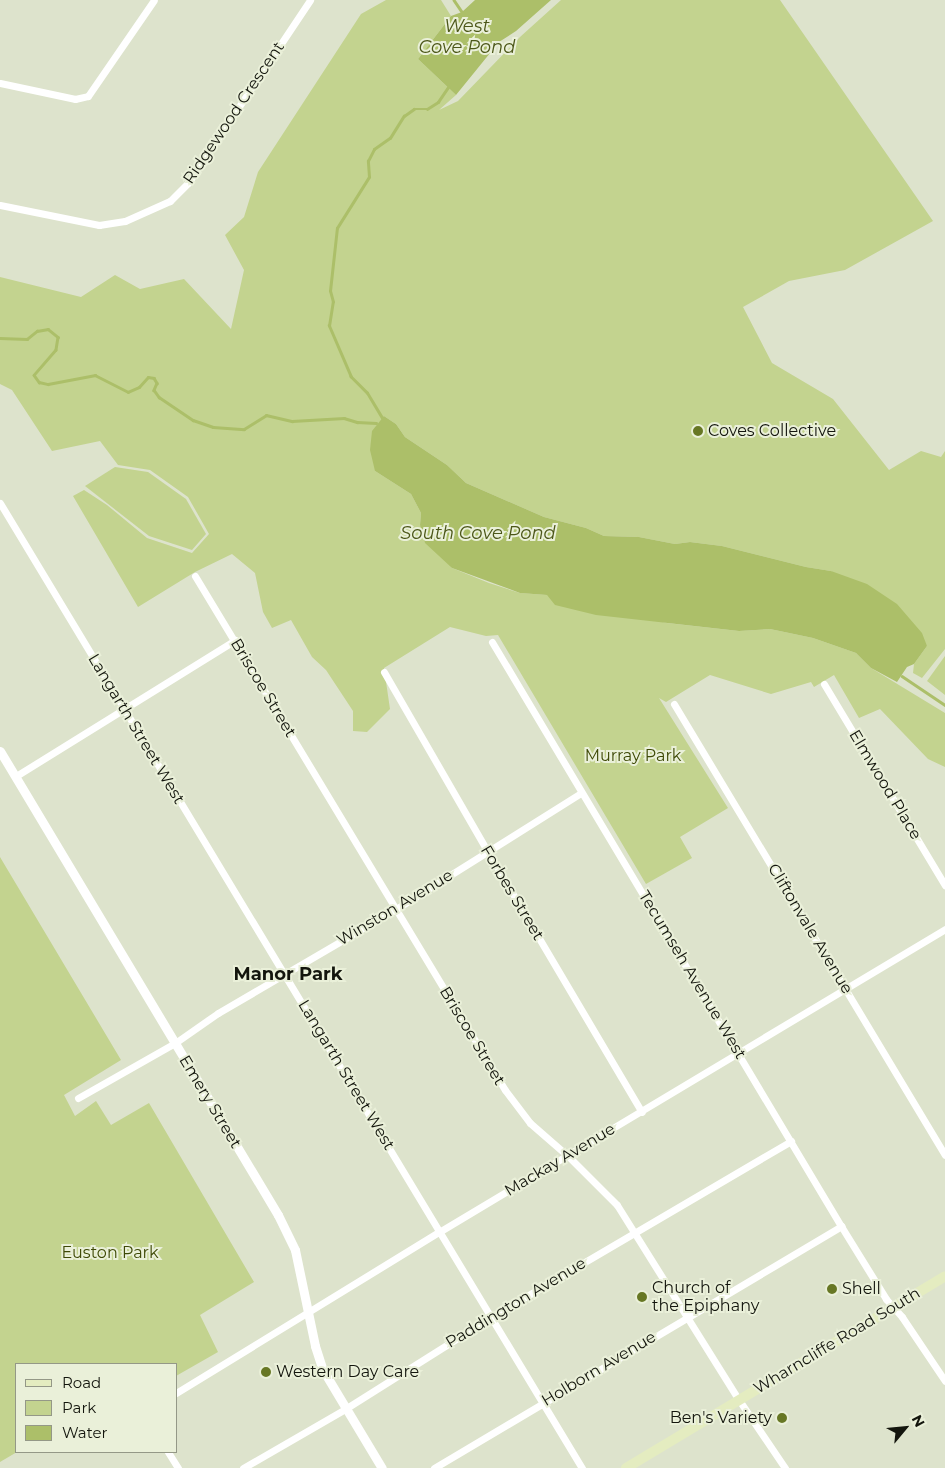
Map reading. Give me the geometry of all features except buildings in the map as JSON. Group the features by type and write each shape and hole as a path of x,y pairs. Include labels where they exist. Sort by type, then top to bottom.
{"main road":[{"name":"Wharncliffe Road South","path":"626,1468 945,1276"}],"street":[{"path":"0,84 75,99 88,96 154,0"},
{"name":"Ridgewood Crescent","path":"0,205 99,225 125,222 170,201 188,183 310,0"},
{"name":"Langarth Street West","path":"0,504 582,1468"},
{"name":"Briscoe Street","path":"195,576 505,1090 530,1123 568,1156 617,1205 739,1400 785,1468"},
{"path":"16,776 235,640"},
{"name":"Tecumseh Avenue West","path":"492,642 841,1226 893,1307 945,1381"},
{"name":"Forbes Street","path":"384,672 642,1112"},
{"name":"Elmwood Place","path":"824,684 945,885"},
{"name":"Cliftonvale Avenue","path":"674,704 945,1155"},
{"name":"Emery Street","path":"0,751 286,1232 295,1250 323,1370 382,1468"},
{"name":"Winston Avenue","path":"78,1098 175,1043 218,1013 396,909 581,793"},
{"name":"Mackay Avenue","path":"178,1392 308,1311 739,1054 945,928"},
{"name":"Paddington Avenue","path":"243,1468 345,1408 491,1317 790,1141"},
{"name":"Holborn Avenue","path":"434,1468 841,1226"},
{"path":"169,1453 178,1468"}],"green space":[{"name":"Murray Park","path":"386,0 441,0 451,16 418,59 456,95 439,110 458,101 520,37 561,0 780,0 933,221 845,270 789,281 743,307 772,363 833,399 889,470 921,451 941,457 945,451 945,649 922,678 913,673 914,664 927,646 831,571 806,567 722,546 690,542 675,544 639,537 604,536 586,528 544,517 466,483 447,465 405,437 396,424 384,416 375,471 411,494 421,513 420,525 452,568 489,583 520,593 547,595 667,623 739,631 770,629 813,638 856,653 871,668 945,713 945,767 928,759 880,709 859,718 834,675 814,687 811,682 771,694 710,675 666,702 659,698 728,808 680,837 692,858 646,884 498,635 486,636 450,627 384,668 390,709 367,732 353,731 353,711 326,670 312,657 291,620 272,628 263,612 255,573 232,554 195,572 138,607 73,496 84,490 107,505 147,538 192,553 209,534 188,497 150,470 118,465 100,441 52,451 12,390 0,384 0,277 81,297 115,275 140,289 184,279 231,329 244,270 225,235 244,217 258,172 361,14"},
{"path":"115,467 148,472 186,499 206,534 192,550 149,536 85,486"},
{"path":"945,656 945,695 927,681"},
{"name":"Euston Park","path":"0,857 121,1060 64,1095 75,1116 96,1101 111,1125 149,1103 254,1282 200,1315 218,1352 178,1375 178,1363 15,1363 15,1453 0,1462"}],"water":[{"name":"West Cove Pond","path":"475,0 551,0 516,31 499,42 456,95 418,59 451,16 462,12"},
{"name":"South Cove Pond","path":"384,416 396,424 405,437 447,465 466,483 544,517 586,528 604,536 639,537 675,544 690,542 722,546 806,567 831,571 867,584 897,604 922,633 927,646 914,664 907,667 897,682 871,668 856,653 813,638 770,629 739,631 596,615 555,605 547,595 520,593 452,568 425,543 420,525 421,513 411,494 375,471 370,450 372,431"}],"waterway":[{"path":"454,0 462,12"},
{"path":"382,418 367,393 351,377 329,326 333,302 330,291 337,228 369,177 368,161 374,149 390,138 404,116 414,109 427,109 438,102 448,87"},
{"path":"0,338 27,339 37,331 48,329 58,337 56,350 34,375 39,382 48,384 95,375 128,392 139,387 148,377 154,378 157,383 154,390 159,397 193,420 213,427 244,429 266,415 292,421 344,418 357,422 376,423"},
{"path":"902,676 945,705"}],"place":[{"name":"Coves Collective","path":"698,431"},
{"name":"Shell","path":"832,1289"},
{"name":"Church of the Epiphany","path":"642,1297"},
{"name":"Western Day Care","path":"266,1372"},
{"name":"Ben's Variety","path":"782,1418"}],"district":[{"name":"Manor Park","path":"288,974"}]}
